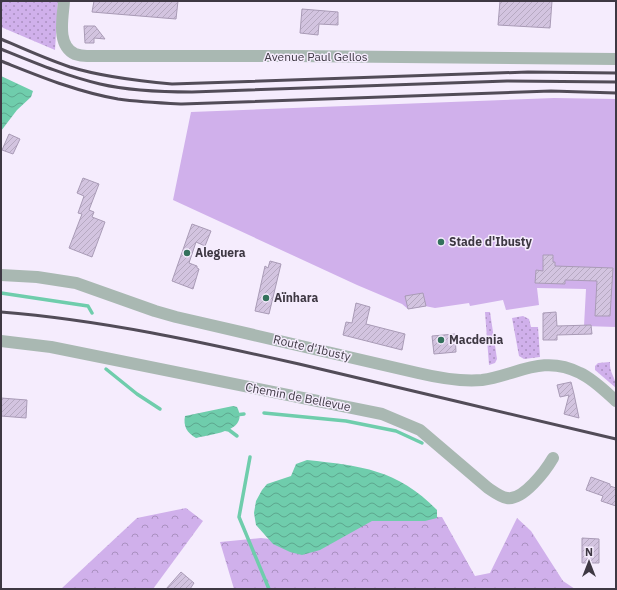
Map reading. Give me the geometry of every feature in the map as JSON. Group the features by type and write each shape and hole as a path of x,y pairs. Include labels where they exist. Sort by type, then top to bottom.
{"street":[{"name":"Avenue Paul Gellos","path":"64,1 62,33 64,43 67,49 75,54 87,56 615,58"},
{"name":"Route d'Ibusty","path":"1,275 37,277 76,283 149,309 176,316 418,373 454,380 468,381 484,379 531,366 558,366 580,373 616,401"},
{"name":"Chemin de Bellevue","path":"1,341 51,347 382,414 420,430 488,488 498,495 508,499 515,498 525,492 546,469 553,458"}],"green space":[{"path":"1,1 58,1 55,50 1,27"},
{"name":"Stade d'Ibusty","path":"554,98 616,99 616,327 584,326 586,289 537,288 539,305 506,310 503,300 470,306 469,303 435,308 425,306 408,309 402,304 357,285 173,200 191,112"},
{"path":"485,312 490,312 497,359 495,363 489,365"},
{"path":"523,316 529,319 531,327 538,327 540,357 524,359 519,356 512,318"},
{"path":"610,362 616,388 595,370 595,366 598,363"},
{"path":"186,508 203,521 153,589 61,589 137,518"},
{"path":"371,515 442,517 475,576 490,573 517,518 531,531 563,581 575,589 234,589 220,542 261,538 315,544"}],"water":[{"path":"1,76 33,91 31,97 17,110 1,131"},
{"path":"233,406 237,407 240,415 238,422 234,427 219,433 196,438 186,429 185,416"},
{"path":"307,460 361,468 393,478 422,496 437,510 437,518 425,521 372,521 320,550 302,555 290,552 273,544 256,525 254,513 256,501 267,484 291,476 296,464"}],"building":[{"path":"94,1 178,1 176,19 92,12"},
{"path":"500,1 552,1 550,28 498,25"},
{"path":"302,9 338,12 338,25 319,24 318,35 300,33"},
{"path":"84,26 95,26 105,39 94,38 94,43 85,43"},
{"path":"9,134 20,139 13,154 2,150"},
{"path":"83,178 99,184 89,210 94,212 92,217 105,222 92,257 69,248 82,214 78,213 84,196 77,193"},
{"name":"Aleguera","path":"192,224 211,231 205,246 196,242 189,263 197,266 199,269 193,289 172,281"},
{"path":"543,255 553,255 553,262 555,262 555,266 613,268 610,316 595,316 597,281 565,280 565,284 535,283 536,270 543,271"},
{"path":"270,261 281,264 269,314 255,311 265,266 268,268"},
{"path":"423,293 426,306 408,309 405,296"},
{"path":"356,303 370,307 366,324 405,334 402,350 343,335 346,322 352,323"},
{"path":"556,312 557,326 591,325 592,334 557,335 557,340 543,340 543,313"},
{"name":"Macdenia","path":"455,334 456,352 434,354 432,336"},
{"path":"571,382 579,418 564,414 569,395 560,397 557,385"},
{"path":"1,398 27,400 26,418 1,416"},
{"path":"591,477 610,484 610,486 616,488 616,506 601,501 603,496 586,490"},
{"path":"582,538 599,539 599,563 582,563"},
{"path":"181,572 194,583 190,589 166,589"}],"waterway":[{"path":"1,293 88,306 92,313"},
{"path":"106,369 137,394 160,409"},
{"path":"264,413 346,421 396,431 422,443"},
{"path":"235,415 244,414"},
{"path":"224,429 229,430 237,436"},
{"path":"250,457 239,517 269,589"}],"railway":[{"path":"1,39 52,61 70,67 121,78 172,84 528,72 616,73"},
{"path":"1,49 87,81 134,90 192,92 507,81 616,82"},
{"path":"1,61 58,83 88,92 118,99 142,102 182,104 551,91 616,93"},
{"path":"1,312 76,320 188,340 299,364 616,439"}],"place":[{"name":"Stade d'Ibusty","path":"441,242"},
{"name":"Aleguera","path":"187,253"},
{"name":"Aïnhara","path":"266,298"},
{"name":"Macdenia","path":"441,340"}]}
